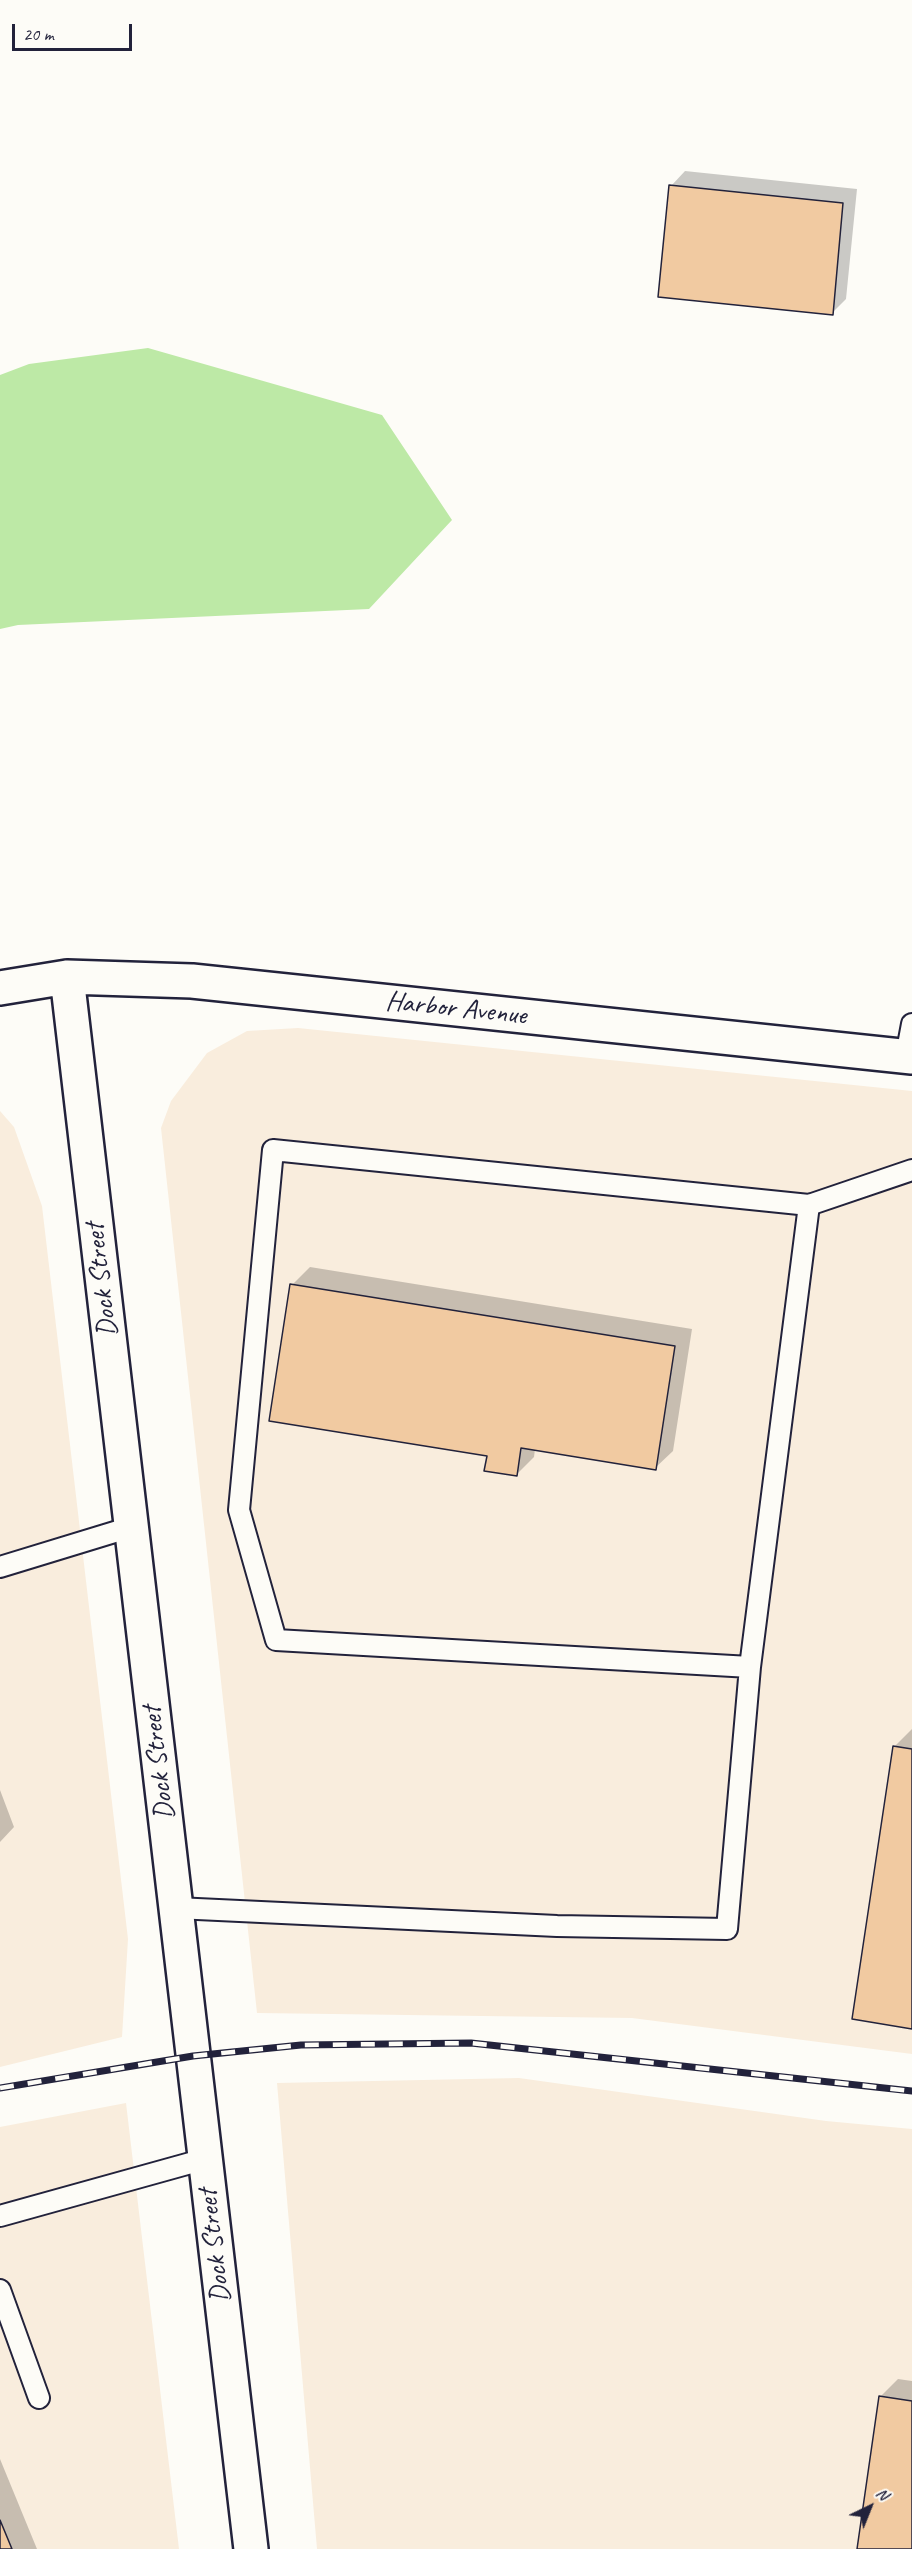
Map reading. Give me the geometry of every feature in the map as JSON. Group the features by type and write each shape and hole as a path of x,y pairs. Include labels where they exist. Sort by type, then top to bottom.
{"street":[{"name":"Harbor Avenue","path":"0,988 67,977 192,981 909,1057"},
{"name":"Dock Street","path":"67,977 251,2549"}],"lane":[{"path":"909,1057 912,1024"},
{"path":"750,1667 276,1640 238,1510 273,1150 808,1205 912,1170"},
{"path":"176,1908 557,1926 727,1929 750,1667 808,1205"},
{"path":"0,1567 131,1527"},
{"path":"0,2216 205,2159"},
{"path":"0,2290 39,2398"}],"shaded area":[{"path":"298,1028 912,1091 912,2054 632,2018 257,2013 161,1128 171,1101 207,1053 247,1031"},
{"path":"0,1111 14,1127 42,1206 128,1939 122,2037 0,2067"},
{"path":"519,2078 826,2121 912,2129 912,2549 317,2549 277,2083"},
{"path":"126,2103 179,2549 0,2549 0,2127"}],"green space":[{"path":"148,348 382,415 452,520 369,609 18,625 0,629 0,375 29,364"}],"building":[{"path":"669,185 843,203 833,315 658,297"},
{"path":"290,1284 675,1346 656,1470 521,1448 517,1476 484,1471 487,1456 269,1421"},
{"path":"893,1746 912,1749 912,2029 852,2019"},
{"path":"879,2396 912,2401 912,2549 857,2549"},
{"path":"0,2520 12,2549 0,2549"}],"railway":[{"path":"0,2088 193,2056 301,2045 471,2043 912,2091"}]}
